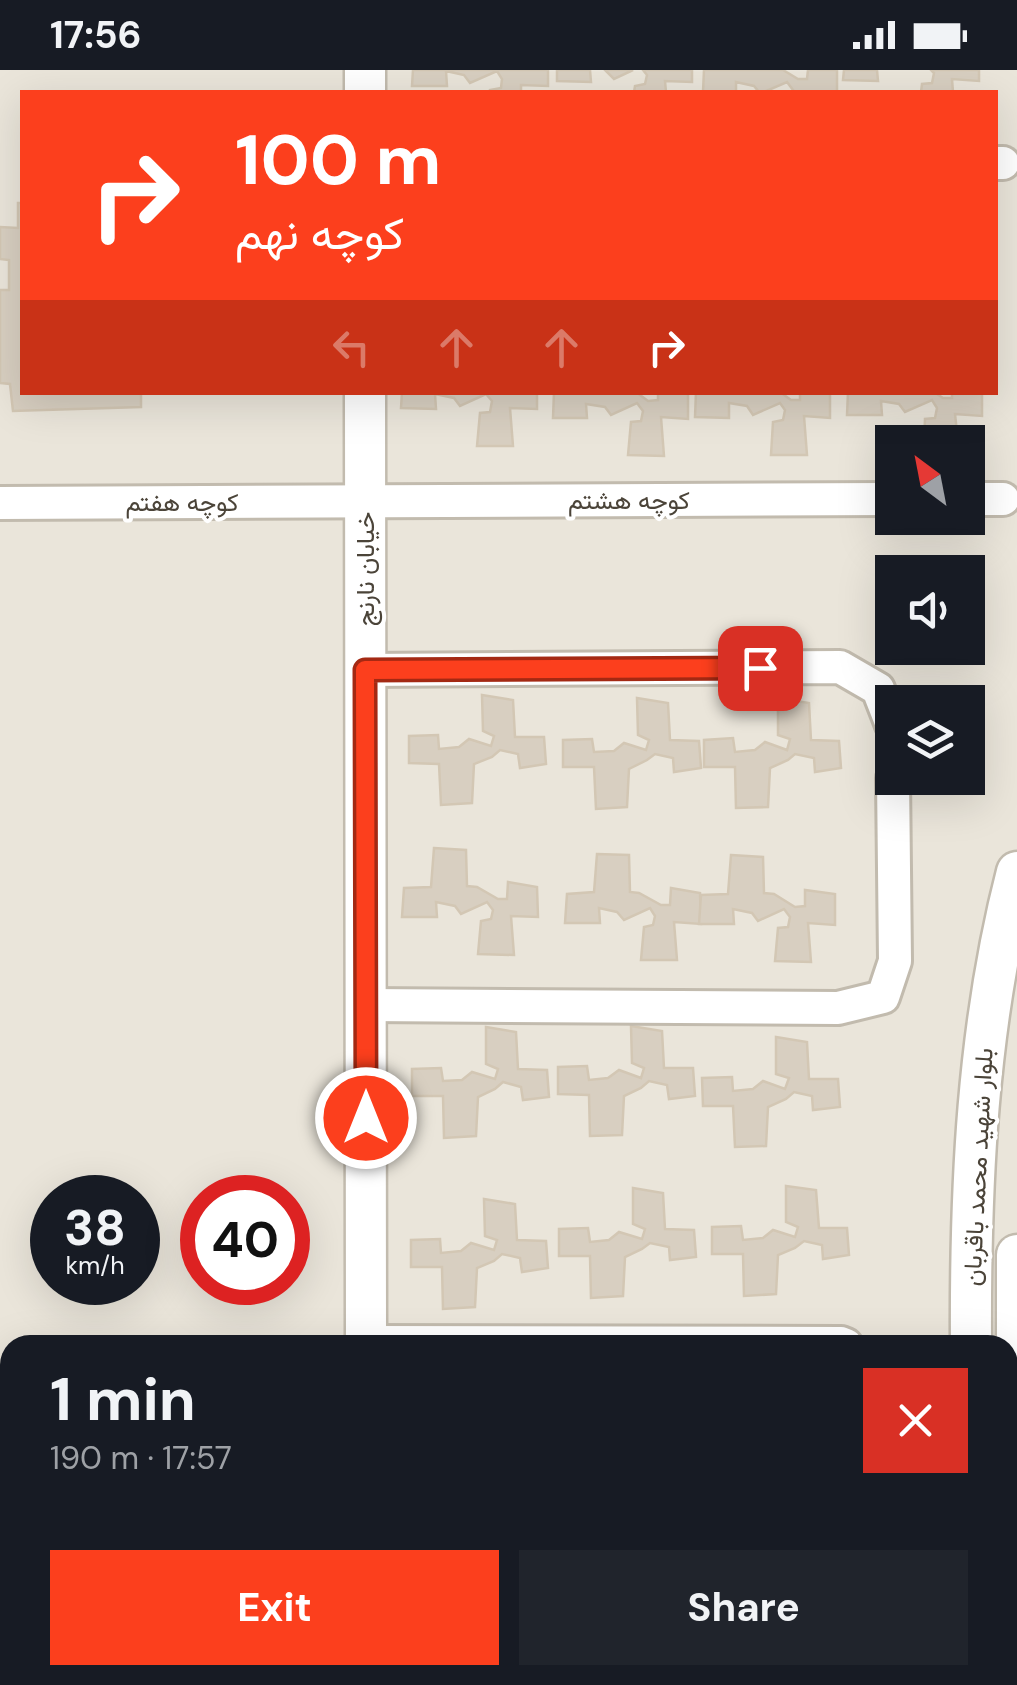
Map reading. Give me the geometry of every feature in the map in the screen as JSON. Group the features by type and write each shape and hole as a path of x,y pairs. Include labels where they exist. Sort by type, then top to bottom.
{"street":[{"name":"خیابان نارنج","path":"365,395 366,1335"},
{"name":"کوچه هشتم","path":"365,502 875,499"},
{"path":"985,499 1003,499"},
{"name":"کوچه هفتم","path":"0,502 365,502"},
{"path":"365,670 840,668 875,687"},
{"path":"366,1005 838,1008 883,997 895,961 893,795"},
{"name":"بلوار شهید محمد باقربان","path":"971,1335 972,1168 985,1036 1017,872"},
{"name":"بلوار شهید محمد باقربان","path":"1017,1255 1017,1335"}],"shaded area":[{"path":"0,70 1017,70 1017,1335 0,1335"}],"building":[{"path":"413,70 548,70 548,86 521,85 521,90 490,90 501,88 502,79 497,71 470,83 464,75 446,71 447,86 412,86"},
{"path":"557,70 590,70 591,82 557,81"},
{"path":"605,70 633,70 614,79"},
{"path":"643,70 692,70 692,82 665,81 666,90 634,90 635,86 645,84 647,75"},
{"path":"704,70 783,70 798,79 807,79 808,70 837,70 837,90 793,90 787,82 757,90 736,82 736,90 703,90"},
{"path":"844,70 877,70 878,81 843,80"},
{"path":"931,70 979,70 979,81 952,79 953,90 921,90 922,84 932,83"},
{"path":"20,203 20,395 141,395 141,407 13,411 10,384 0,383 0,290 9,290 9,260 0,259 0,227 18,228"},
{"path":"402,395 435,395 436,409 401,408"},
{"path":"440,395 484,395 460,406 454,398"},
{"path":"487,395 537,395 537,409 510,408 513,446 477,446 480,413 490,412 492,401"},
{"path":"554,395 640,395 648,401 658,400 658,395 688,395 688,419 661,417 664,456 628,455 631,422 641,421 643,411 637,403 611,415 605,407 586,404 587,418 553,418"},
{"path":"696,395 784,395 800,400 800,395 830,395 830,418 804,416 807,455 771,455 773,422 783,420 785,410 780,403 753,415 747,406 729,403 729,418 695,417"},
{"path":"848,395 982,395 982,416 955,414 956,425 925,425 925,419 935,418 937,408 932,400 905,412 899,404 881,401 882,415 847,415"},
{"path":"482,695 513,700 515,737 544,737 546,764 520,768 518,754 500,750 474,764 472,803 441,805 439,764 409,763 409,736 438,735 439,749 459,747 469,739 491,746 494,736 483,731"},
{"path":"637,698 668,703 670,740 699,741 701,768 674,772 673,758 655,754 629,769 627,807 596,809 594,767 563,767 563,740 592,739 594,752 614,751 624,743 646,750 649,740 638,735"},
{"path":"778,698 809,703 811,740 839,741 841,768 815,772 814,758 795,754 770,768 768,807 736,808 735,767 704,767 704,740 733,738 735,752 755,750 765,742 787,750 790,739 778,735"},
{"path":"434,848 466,850 467,886 498,899 507,899 508,882 537,887 538,917 511,916 514,955 478,954 481,921 491,919 493,910 487,902 461,914 455,906 436,902 437,917 402,917 404,888 431,887"},
{"path":"597,854 629,855 630,892 661,905 670,905 671,888 700,893 701,924 674,922 677,960 641,960 644,927 653,925 655,916 650,908 624,920 617,912 599,908 600,923 565,923 567,894 594,892"},
{"path":"731,855 763,857 764,893 774,894 795,907 805,906 805,890 835,894 835,925 808,923 811,962 775,961 778,928 788,927 790,917 784,909 758,921 752,913 733,909 734,924 699,924 701,895 728,894"},
{"path":"631,1026 662,1031 664,1068 693,1068 695,1096 669,1099 667,1085 649,1081 624,1096 622,1135 590,1136 589,1095 558,1094 558,1067 587,1066 589,1080 608,1078 619,1070 641,1078 644,1068 632,1063"},
{"path":"486,1027 516,1032 518,1069 547,1070 549,1097 523,1100 521,1087 503,1082 478,1097 476,1136 444,1138 443,1096 412,1096 412,1069 441,1068 443,1081 462,1080 472,1072 495,1079 498,1069 486,1064"},
{"path":"776,1037 807,1042 809,1079 838,1079 840,1107 813,1110 812,1096 794,1092 768,1107 766,1146 735,1147 733,1106 703,1106 702,1078 732,1077 733,1091 753,1089 763,1081 785,1089 789,1078 776,1074"},
{"path":"786,1186 816,1190 819,1228 847,1228 849,1255 823,1259 822,1245 804,1241 778,1255 776,1294 744,1296 743,1254 712,1254 712,1227 741,1226 743,1240 763,1238 773,1230 795,1237 798,1227 786,1222"},
{"path":"633,1188 663,1193 665,1229 694,1230 696,1257 670,1260 669,1247 650,1243 625,1257 623,1296 591,1298 590,1256 559,1256 559,1229 588,1228 590,1242 609,1240 619,1232 642,1239 645,1229 633,1224"},
{"path":"484,1199 515,1204 517,1240 546,1241 548,1268 522,1272 520,1258 502,1254 477,1268 475,1307 443,1309 442,1267 411,1267 411,1240 440,1239 441,1253 461,1251 471,1243 494,1250 497,1240 485,1236"}],"route":[{"path":"366,1118 365,670 760,668"}]}
